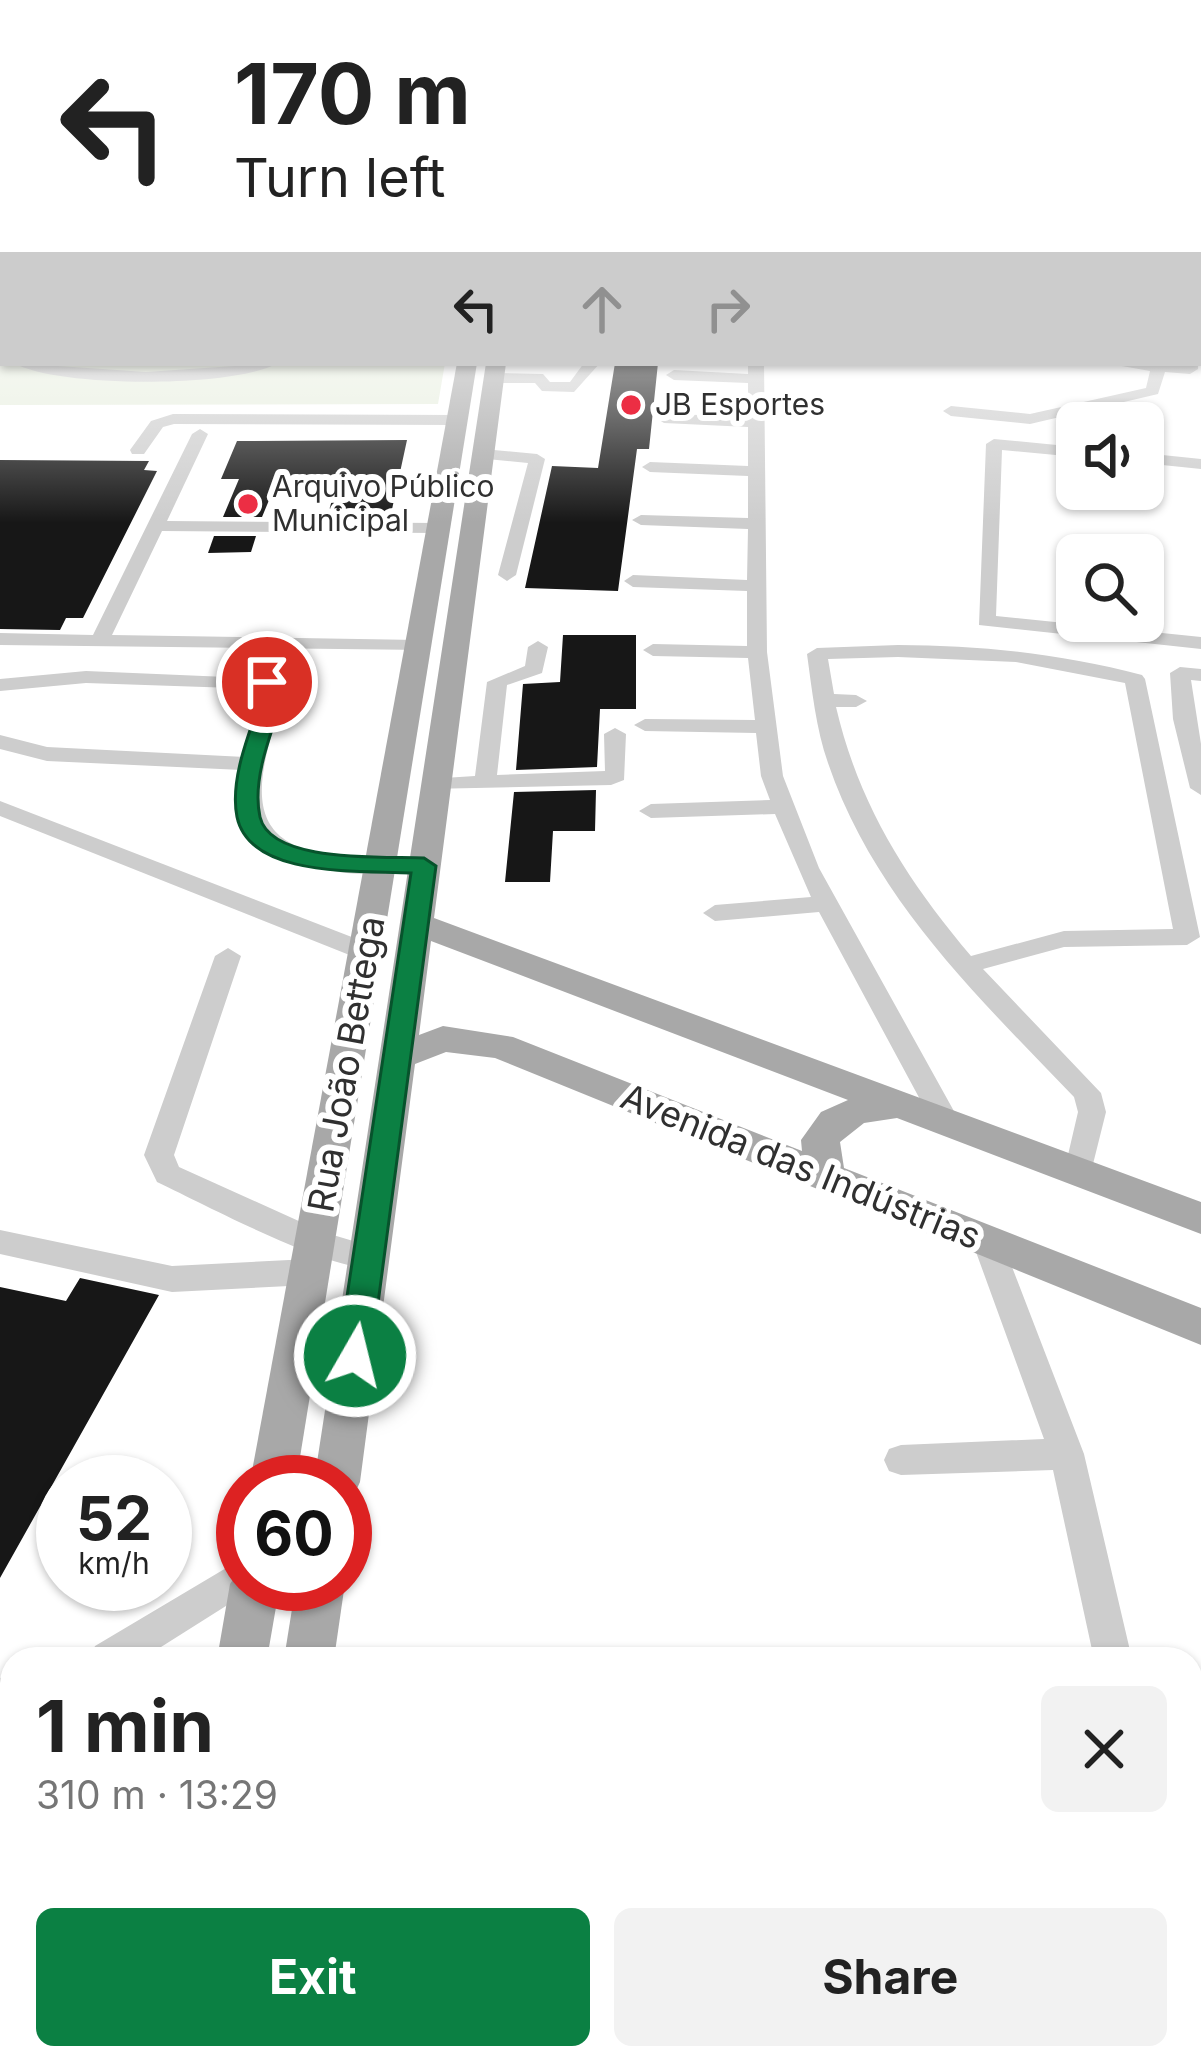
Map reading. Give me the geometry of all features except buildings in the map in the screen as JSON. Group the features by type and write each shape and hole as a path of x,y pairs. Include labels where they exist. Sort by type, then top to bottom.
{"main road":[{"name":"Rua João Bettega","path":"278,1455 466,366"},
{"name":"Rua João Bettega","path":"341,1455 495,370"},
{"path":"442,508 476,498"},
{"path":"380,865 424,866"},
{"path":"416,923 1201,1218"},
{"name":"Avenida das Indústrias","path":"397,1058 443,1039 500,1046 1201,1327"},
{"path":"826,1176 820,1140 828,1127 863,1108 900,1105"},
{"path":"312,1257 368,1265"},
{"path":"244,1647 250,1611"},
{"path":"311,1647 317,1611"}],"street":[{"path":"36,366 120,376 235,366"},
{"path":"495,370 547,371 542,386 574,386 590,366"},
{"path":"951,411 1030,419 1058,415 1153,391 1159,366"},
{"path":"674,375 757,371 757,652 763,727 781,807 826,904 946,1122"},
{"path":"138,450 157,424 173,418 457,420"},
{"path":"664,418 757,423"},
{"path":"100,640 200,434"},
{"path":"1056,450 994,445 986,621 1201,643"},
{"path":"483,454 537,459 507,575"},
{"path":"1164,460 1201,464"},
{"path":"650,467 757,471"},
{"path":"155,526 442,508"},
{"path":"641,520 757,524"},
{"path":"633,581 757,586"},
{"path":"0,639 418,646"},
{"path":"485,782 497,682 535,669 538,647"},
{"path":"964,966 1064,939 1186,937 1135,679 1070,661 971,650 919,647 817,654 836,752 869,831 916,906 964,966 1087,1093 1092,1112 1079,1172"},
{"path":"653,650 757,652"},
{"path":"1201,675 1180,673 1184,719 1201,788"},
{"path":"0,685 86,677 267,682 275,689 252,764 248,816 268,844 303,859 380,865"},
{"path":"824,700 856,701"},
{"path":"645,725 763,727"},
{"path":"436,784 614,777 615,734"},
{"path":"0,742 47,754 252,764"},
{"path":"652,811 781,807"},
{"path":"0,808 366,952"},
{"path":"716,913 826,904"},
{"path":"228,956 159,1155 162,1166 167,1174 312,1257"},
{"path":"988,1241 1066,1454 1110,1647"},
{"path":"0,1242 172,1279 312,1257"},
{"path":"902,1460 1066,1454"},
{"path":"127,1647 216,1592"}],"green space":[{"path":"0,366 444,366 438,404 0,405"}],"place":[{"name":"JB Esportes","path":"631,405"},
{"name":"Arquivo Público Municipal","path":"248,504"}],"route":[{"path":"267,682 275,689 252,764 248,816 256,832 283,853 303,859 424,866 355,1356"}]}
